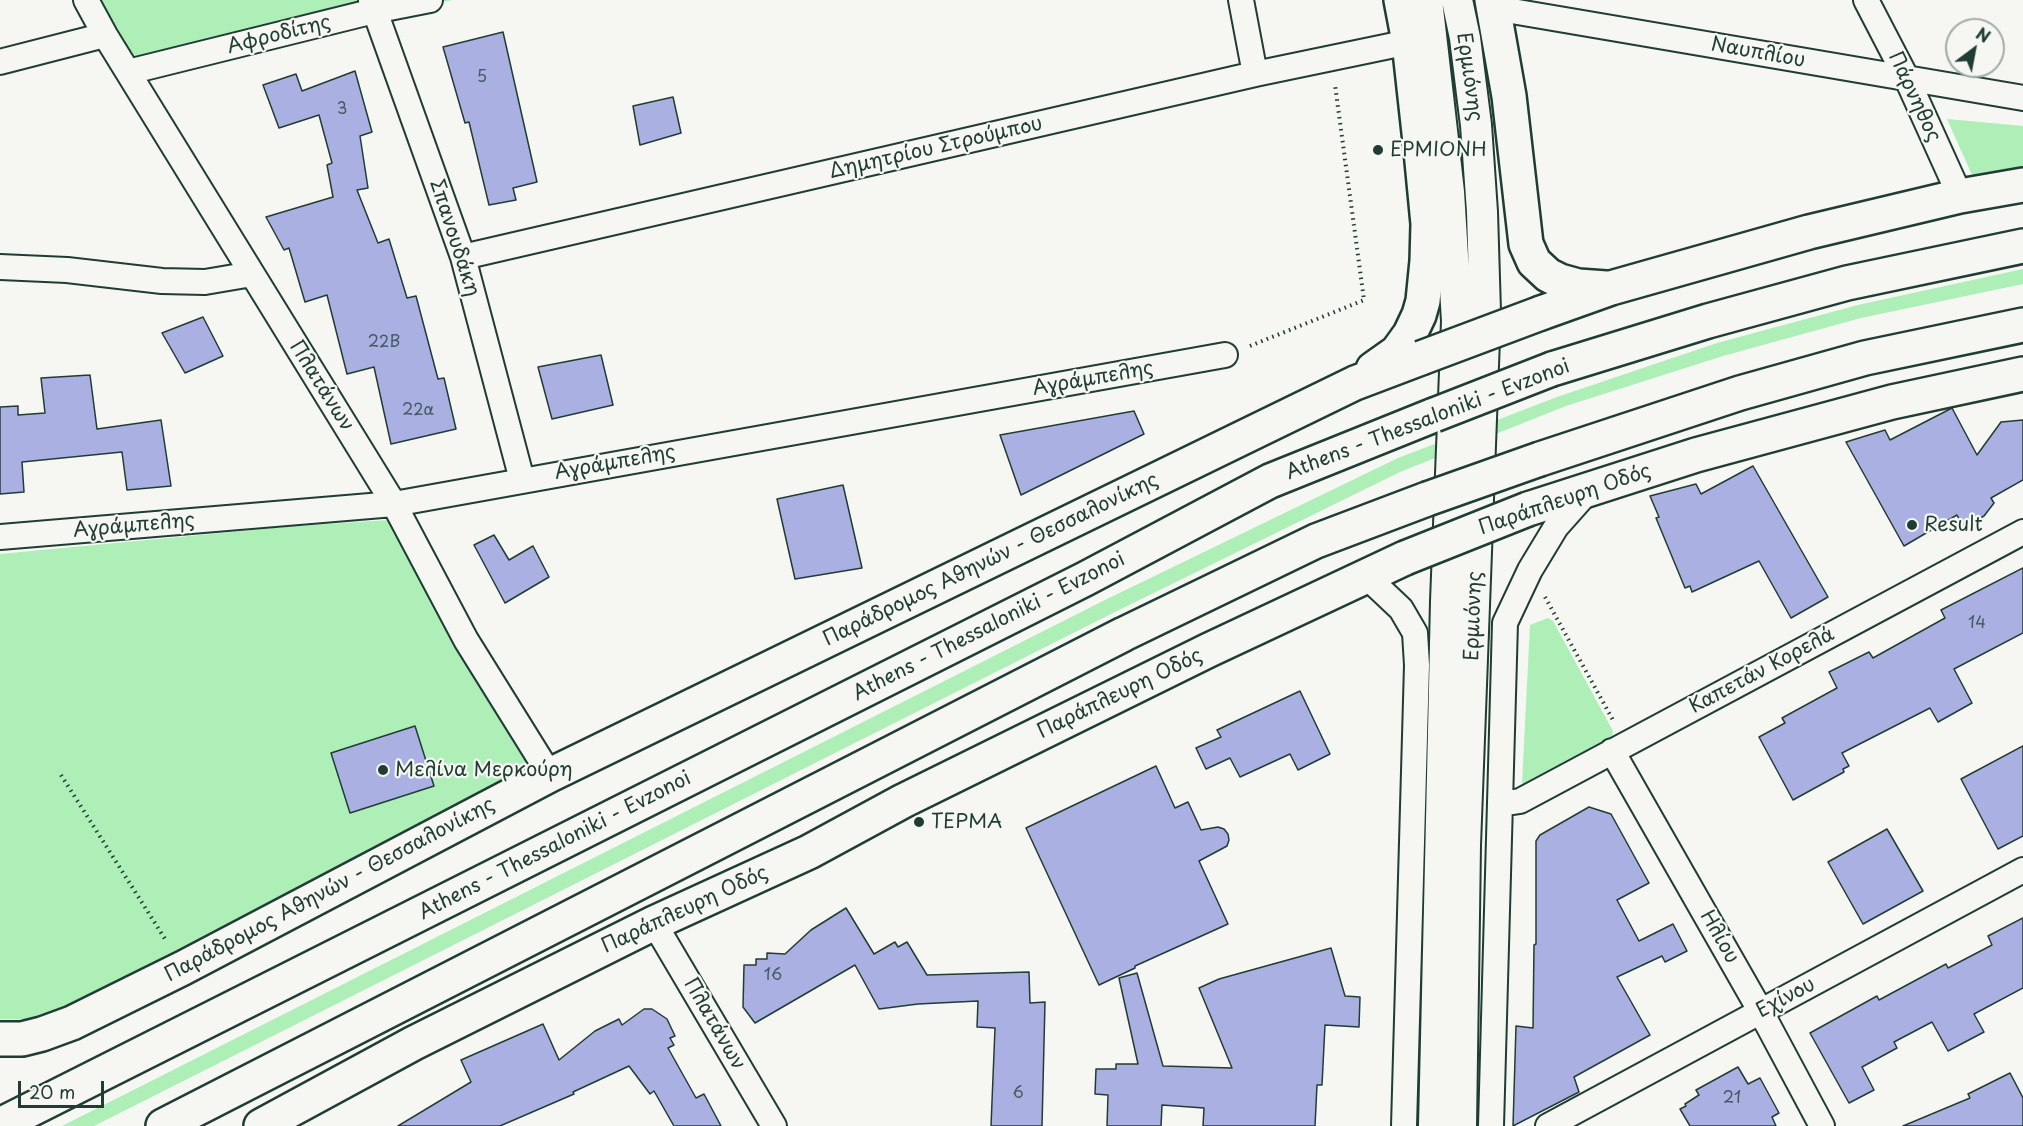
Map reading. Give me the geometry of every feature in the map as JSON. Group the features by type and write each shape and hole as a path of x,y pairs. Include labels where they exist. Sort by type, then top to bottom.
{"main road":[{"path":"1355,383 1397,352 1410,334 1423,301 1428,224 1409,42 1401,0"},
{"path":"1493,4 1509,96 1526,244 1534,262 1560,281 1611,288"},
{"name":"Παράδρομος Αθηνών - Θεσσαλονίκης","path":"0,1039 22,1039 72,1023 183,968 550,775 1355,383 1611,288 1809,232 1960,196 2023,185"},
{"name":"Athens - Thessaloniki - Evzonoi","path":"0,1125 1085,579 1270,481 1552,369 1708,321 1848,283 2023,246"},
{"path":"163,1126 1124,634 1316,541 1427,498 1762,386 1865,358 2023,325"},
{"name":"Παράπλευρη Οδός","path":"261,1126 414,1043 654,923 809,852 903,801 1188,660 1405,558 1528,509 1696,455 1892,402 2023,374"}],"street":[{"name":"Πλατάνων","path":"86,0 105,35 394,504 466,640 550,775"},
{"name":"Αφροδίτης","path":"128,72 373,6 430,0"},
{"path":"1242,0 1256,74"},
{"name":"Ερμιόνης","path":"1427,0 1449,192 1457,321 1446,601 1434,1126"},
{"name":"Ερμιόνης","path":"1457,0 1465,38 1476,125 1482,212 1485,312 1465,845 1461,1126"},
{"name":"Πάρνηθος","path":"1866,0 1907,79 1960,196"},
{"name":"Ναυπλίου","path":"1493,4 2023,98"},
{"name":"Σπανουδάκη","path":"373,6 463,257 522,480"},
{"path":"0,63 105,35"},
{"name":"Δημητρίου Στρούμπου","path":"463,257 1256,74 1409,42"},
{"path":"0,267 67,270 206,282 252,274"},
{"name":"Αγράμπελης","path":"0,537 394,504 1226,355"},
{"name":"Ερμιόνης","path":"1491,1126 1505,623 1530,570 1556,528 1588,491"},
{"name":"Καπετάν Κορελά","path":"1500,804 1520,801 2023,532"},
{"path":"1366,576 1401,609 1414,633 1417,665 1404,1126"},
{"name":"Ηλίου","path":"1619,747 1822,1126"},
{"name":"Εχίνου","path":"1548,1126 2023,870"},
{"name":"Πλατάνων","path":"654,923 774,1126"}],"path":[{"path":"1226,355 1364,300 1331,57"},
{"path":"1530,570 1619,747"},
{"path":"61,775 183,968"}],"green space":[{"path":"89,0 452,0 128,72"},
{"path":"1947,119 2023,126 2023,177 1976,184"},
{"path":"2023,269 2023,284 1861,318 1723,356 1566,406 1400,472 1115,612 94,1126 62,1126 1105,600 1398,458 1557,397 1717,343 1858,305"},
{"path":"389,520 454,644 530,766 51,1015 29,1019 0,1019 0,554 295,526"},
{"path":"1548,618 1553,621 1613,731 1612,736 1522,784 1530,625"}],"building":[{"path":"503,32 537,182 513,188 516,200 489,205 469,122 465,123 443,47"},
{"path":"355,71 372,132 360,136 368,188 357,190 378,243 389,239 407,298 416,296 438,379 444,378 456,429 391,444 374,367 347,374 327,295 305,302 289,248 284,250 266,217 333,197 327,165 332,163 319,115 279,128 263,85 296,74 302,91"},
{"path":"673,97 681,133 640,145 633,106"},
{"path":"203,317 223,356 185,373 162,333"},
{"path":"601,355 613,405 552,419 538,367"},
{"path":"90,375 97,429 161,420 171,486 127,490 122,452 22,462 24,492 0,494 0,407 18,406 18,415 45,413 41,378"},
{"path":"1952,408 1977,455 2001,422 2023,420 2023,480 1991,498 1994,503 1984,516 1963,527 1957,515 1904,546 1846,442 1885,430 1890,440"},
{"path":"1134,411 1144,434 1021,495 1000,435"},
{"path":"1753,466 1828,597 1791,618 1759,561 1692,592 1690,586 1685,588 1656,518 1659,517 1650,496 1696,484 1701,494"},
{"path":"843,485 862,568 795,579 777,499"},
{"path":"494,535 509,560 533,546 549,577 505,603 474,545"},
{"path":"2023,568 2023,633 1954,669 1972,703 1938,722 1930,708 1842,753 1849,766 1843,769 1844,772 1793,800 1759,737 1785,723 1782,718 1837,688 1829,672 1869,652 1873,658 1945,618 1941,610"},
{"path":"1300,691 1330,754 1298,770 1290,754 1240,777 1230,758 1206,769 1196,748 1221,737 1217,730"},
{"name":"Μελίνα Μερκούρη","path":"415,726 434,786 350,813 331,753"},
{"path":"2023,746 2023,836 1998,849 1961,779"},
{"path":"1156,766 1175,808 1188,802 1201,830 1218,827 1224,829 1228,834 1227,846 1199,861 1228,924 1099,985 1026,828"},
{"path":"1589,807 1611,814 1649,883 1617,900 1639,941 1673,924 1687,951 1665,962 1662,956 1617,977 1650,1035 1574,1077 1579,1092 1513,1126 1516,1026 1533,1028 1536,841 1540,835"},
{"path":"1887,829 1923,891 1863,924 1828,862"},
{"path":"846,908 874,954 895,942 898,947 907,942 927,975 1029,972 1030,1003 1045,1002 1042,1126 991,1126 995,1028 977,1027 978,1001 918,1004 879,1009 855,965 755,1023 743,1007 744,965 756,965 756,959 767,959 767,953 785,954 811,930"},
{"path":"2023,918 2023,988 1974,1014 1984,1032 1948,1051 1932,1022 1894,1042 1897,1048 1862,1067 1874,1090 1849,1103 1810,1033 1877,996 1879,1000 1946,964 1948,968 1992,945 1988,936"},
{"path":"1331,948 1345,996 1360,997 1359,1027 1325,1025 1322,1085 1317,1085 1315,1126 1203,1126 1204,1108 1162,1105 1161,1126 1107,1126 1108,1095 1095,1094 1096,1069 1116,1069 1116,1064 1138,1064 1119,978 1137,973 1163,1066 1232,1068 1199,988 1219,979"},
{"path":"644,1009 652,1009 667,1019 675,1036 670,1038 674,1045 668,1048 696,1098 704,1094 721,1126 674,1126 654,1091 650,1094 629,1066 573,1092 574,1094 500,1126 398,1126 471,1082 461,1060 543,1024 559,1060 595,1031 619,1019 622,1025"},
{"path":"1738,1067 1748,1084 1760,1078 1779,1113 1772,1117 1776,1126 1690,1126 1680,1109 1699,1095 1696,1090"},
{"path":"2010,1073 2023,1098 2023,1126 1903,1126 1970,1098 1968,1094"}],"place":[{"name":"ΕΡΜΙΟΝΗ","path":"1378,150"},
{"name":"Result","path":"1912,525"},
{"name":"Μελίνα Μερκούρη","path":"383,770"},
{"name":"ΤΕΡΜΑ","path":"919,822"}]}
